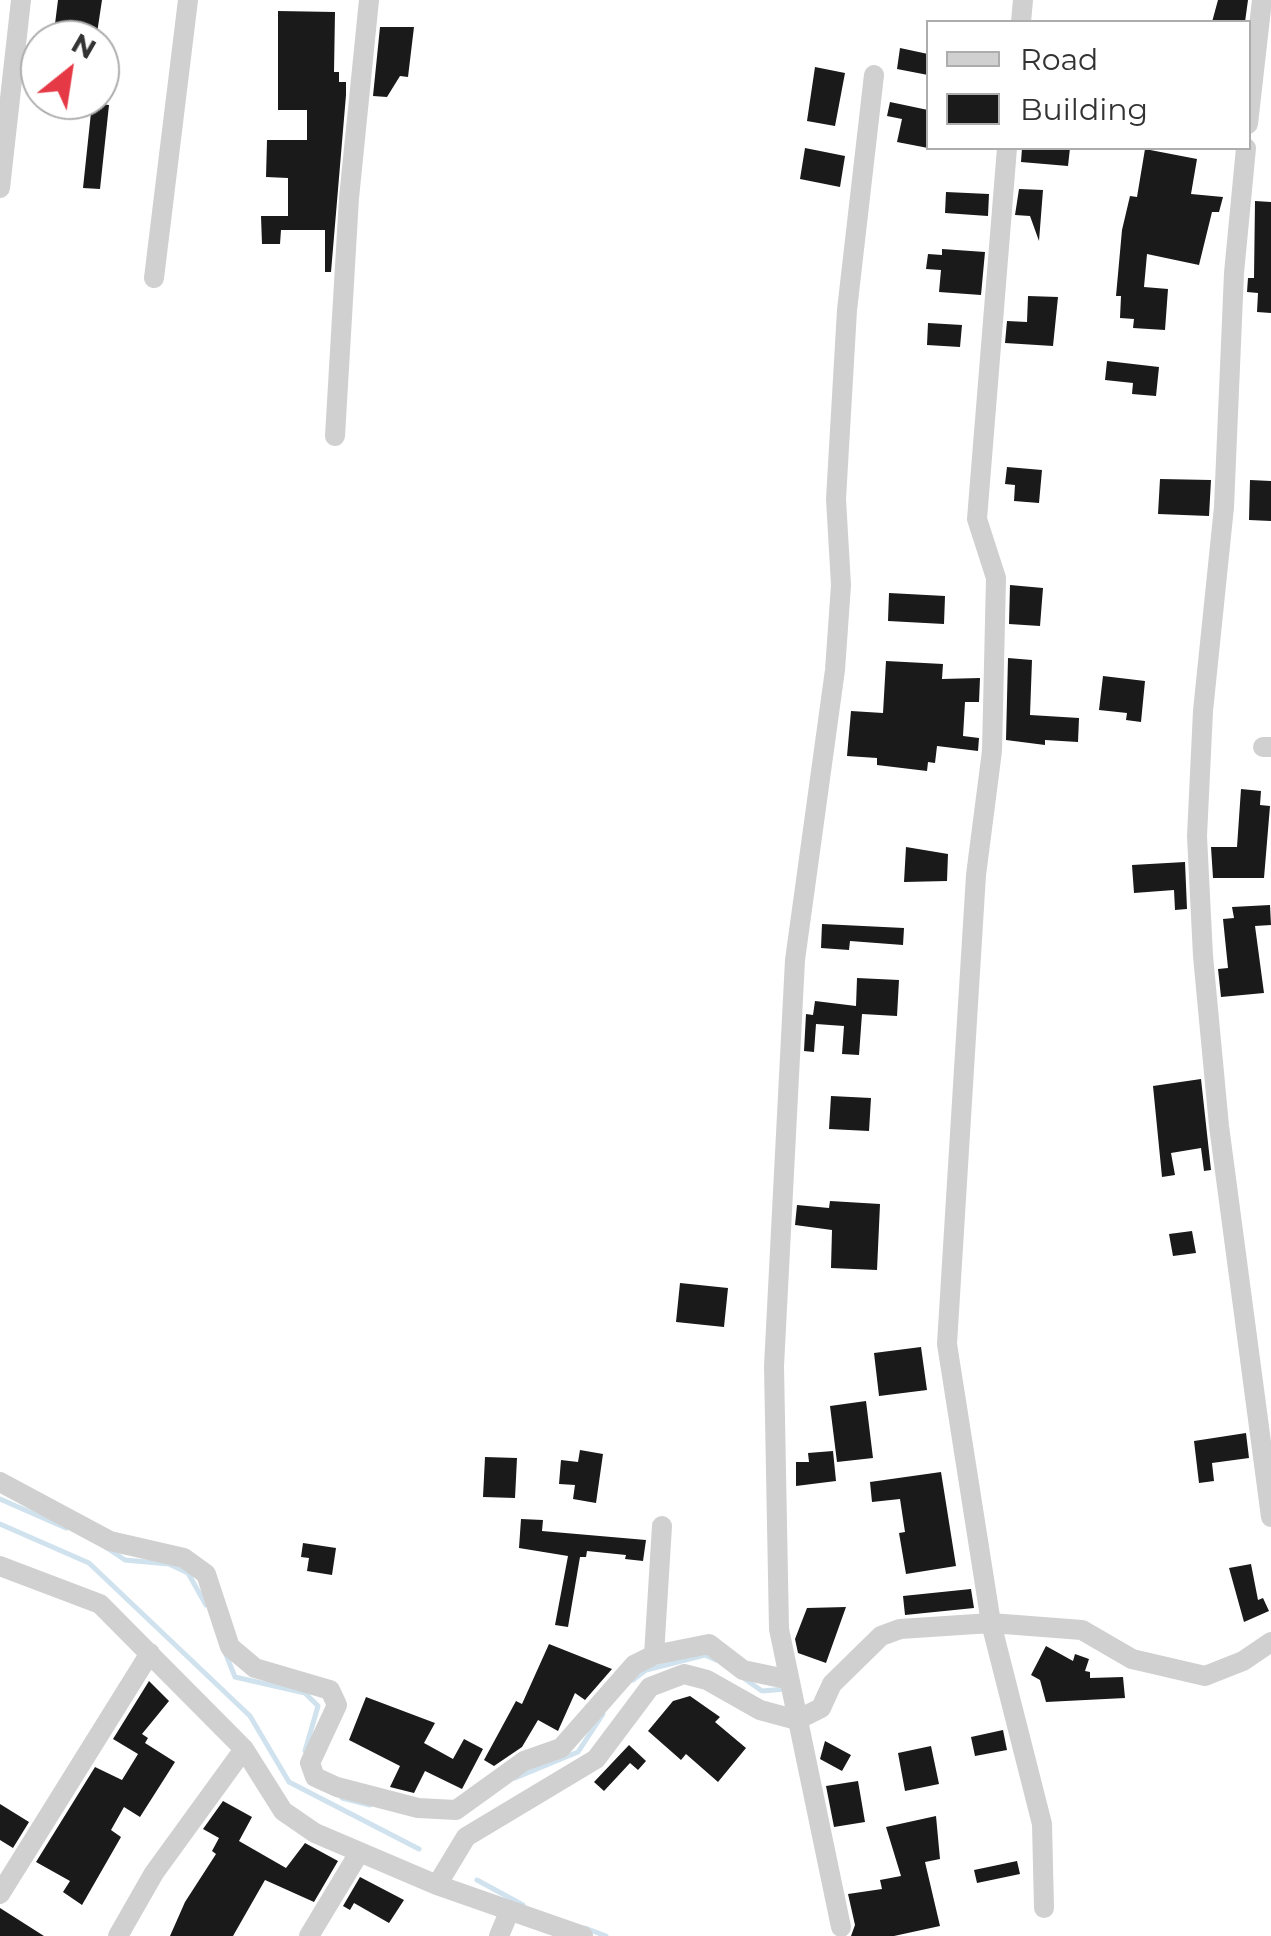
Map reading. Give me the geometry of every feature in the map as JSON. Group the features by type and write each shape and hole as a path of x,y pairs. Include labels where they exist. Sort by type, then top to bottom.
{"street":[{"path":"0,188 21,0"},
{"path":"154,278 188,0"},
{"path":"335,436 349,198 369,0"},
{"path":"1251,97 1262,0"},
{"path":"841,1927 778,1629 774,1366 794,960 835,670 841,585 836,499 846,329 874,75"},
{"path":"1007,150 978,519 996,578 992,751 976,875 947,1344 991,1623 1042,1824 1044,1908"},
{"path":"1246,150 1234,273 1224,507 1203,712 1198,836 1203,956 1219,1126 1271,1517"},
{"path":"0,1482 110,1542 184,1558 206,1574 230,1647 256,1668 330,1690 338,1705 310,1764 314,1777 336,1788 418,1808 456,1810 524,1762 561,1748 634,1665 654,1655 709,1644 743,1670 786,1678"},
{"path":"654,1655 662,1526"},
{"path":"0,1566 100,1604 244,1749 283,1811 314,1833 437,1885 583,1936"},
{"path":"437,1885 466,1837 596,1759 650,1687 684,1674 706,1680 760,1710 798,1720 821,1708 832,1684 881,1636 900,1629 991,1623 1082,1630 1132,1659 1205,1676 1243,1661 1271,1642"},
{"path":"0,1894 150,1652"},
{"path":"118,1936 154,1874 244,1749"},
{"path":"309,1936 359,1854"},
{"path":"498,1936 509,1912"}],"building":[{"path":"58,0 102,0 99,20 56,20"},
{"path":"1218,0 1248,0 1245,20 1213,20"},
{"path":"278,11 335,12 334,72 339,72 339,82 346,82 346,95 331,272 325,272 325,230 281,230 280,244 262,244 261,216 288,216 288,178 266,177 267,140 307,140 307,110 278,110"},
{"path":"380,27 414,27 408,77 400,76 387,97 373,96"},
{"path":"900,48 926,54 926,75 897,69"},
{"path":"815,67 845,73 835,126 807,121"},
{"path":"890,102 926,110 926,148 897,142 902,119 887,116"},
{"path":"90,120 107,120 100,189 83,188"},
{"path":"805,148 845,156 840,187 800,179"},
{"path":"1022,150 1070,150 1068,166 1021,162"},
{"path":"1145,150 1150,150 1197,159 1191,194 1223,197 1219,212 1212,212 1199,265 1147,254 1144,287 1168,289 1165,330 1133,328 1134,319 1120,318 1121,296 1116,296 1122,230 1130,196 1137,197"},
{"path":"1019,189 1043,190 1039,241 1030,216 1015,215"},
{"path":"946,192 989,194 988,216 945,213"},
{"path":"1255,201 1271,202 1271,313 1257,312 1258,293 1247,292 1248,278 1254,278"},
{"path":"942,249 985,252 981,295 939,292 941,270 926,269 928,254 942,255"},
{"path":"1028,296 1058,297 1053,346 1005,343 1007,321 1027,322"},
{"path":"928,323 962,325 960,347 927,345"},
{"path":"1107,361 1159,367 1156,396 1132,394 1133,383 1105,380"},
{"path":"1007,467 1042,470 1039,503 1014,501 1015,485 1005,484"},
{"path":"1160,479 1211,480 1209,516 1158,514"},
{"path":"1250,480 1271,481 1271,521 1249,520"},
{"path":"1010,585 1043,588 1040,626 1009,624"},
{"path":"889,593 945,596 944,624 888,621"},
{"path":"1008,658 1032,660 1030,715 1079,718 1078,742 1045,740 1045,745 1006,740"},
{"path":"886,661 943,664 942,679 980,678 979,702 965,702 963,736 979,738 978,751 937,746 935,763 928,762 927,771 877,765 877,758 847,756 851,711 883,713"},
{"path":"1103,676 1145,681 1141,722 1126,720 1127,713 1099,710"},
{"path":"1241,789 1261,791 1260,805 1270,806 1264,878 1213,878 1211,847 1237,847"},
{"path":"906,847 948,854 947,881 904,882"},
{"path":"1185,862 1187,909 1175,910 1174,890 1134,893 1132,865"},
{"path":"1270,905 1271,925 1255,926 1264,993 1221,997 1218,969 1228,968 1223,919 1234,918 1232,907"},
{"path":"822,924 904,928 903,945 850,941 849,950 821,948"},
{"path":"857,978 899,980 897,1016 862,1014 859,1055 842,1054 844,1026 816,1024 814,1052 804,1051 806,1014 813,1015 815,1001 856,1006"},
{"path":"1201,1079 1211,1170 1204,1171 1201,1148 1171,1153 1175,1175 1162,1177 1153,1086"},
{"path":"831,1096 871,1098 869,1131 829,1129"},
{"path":"830,1201 880,1204 877,1270 831,1268 832,1230 795,1225 797,1205 829,1208"},
{"path":"1192,1231 1196,1253 1173,1256 1169,1234"},
{"path":"680,1283 728,1288 724,1327 676,1322"},
{"path":"921,1347 927,1390 879,1396 874,1353"},
{"path":"866,1401 873,1458 837,1462 830,1406"},
{"path":"1246,1433 1249,1458 1212,1463 1214,1481 1199,1483 1194,1441"},
{"path":"580,1450 603,1454 596,1503 573,1499 575,1485 559,1484 561,1460 578,1462"},
{"path":"833,1451 836,1481 796,1486 796,1462 809,1462 808,1453"},
{"path":"485,1457 517,1458 515,1498 483,1497"},
{"path":"941,1472 956,1566 906,1574 899,1533 905,1532 900,1499 872,1502 870,1482"},
{"path":"521,1519 543,1520 542,1531 646,1540 643,1561 587,1551 586,1557 580,1557 568,1627 555,1625 568,1556 519,1548"},
{"path":"303,1543 336,1548 332,1575 307,1571 309,1558 301,1557"},
{"path":"1251,1564 1258,1600 1263,1598 1269,1611 1244,1622 1229,1568"},
{"path":"971,1589 974,1608 905,1615 903,1596"},
{"path":"846,1607 826,1663 798,1653 795,1639 807,1608"},
{"path":"549,1644 612,1669 585,1700 575,1693 558,1731 538,1720 522,1747 494,1766 484,1760 516,1701 522,1704"},
{"path":"1046,1646 1073,1661 1075,1654 1089,1659 1085,1671 1090,1672 1090,1678 1123,1677 1125,1698 1046,1702 1040,1680 1031,1675"},
{"path":"149,1681 169,1701 142,1734 148,1738 145,1743 175,1762 140,1817 124,1807 111,1830 121,1837 82,1905 63,1892 70,1881 36,1862 95,1767 122,1780 138,1754 113,1739"},
{"path":"690,1696 720,1717 715,1722 746,1748 718,1782 686,1754 681,1760 648,1731 673,1701"},
{"path":"366,1697 435,1723 424,1743 453,1759 464,1739 483,1749 462,1789 425,1771 414,1793 390,1787 400,1766 349,1740"},
{"path":"1003,1730 1007,1750 975,1756 971,1737"},
{"path":"825,1741 851,1755 842,1771 820,1759"},
{"path":"629,1745 646,1761 638,1770 630,1763 604,1791 594,1782"},
{"path":"931,1746 939,1784 905,1791 898,1753"},
{"path":"858,1781 865,1822 834,1827 826,1786"},
{"path":"223,1801 252,1817 239,1841 286,1868 305,1843 338,1861 314,1902 265,1880 233,1936 170,1936 185,1902 216,1854 212,1851 219,1838 203,1829"},
{"path":"0,1804 29,1822 13,1848 0,1840"},
{"path":"936,1816 940,1859 925,1862 940,1926 894,1936 851,1936 855,1925 848,1894 882,1889 880,1880 901,1876 886,1827"},
{"path":"1017,1861 1020,1874 977,1883 974,1870"},
{"path":"360,1877 404,1900 389,1923 354,1903 350,1910 343,1906"},
{"path":"0,1908 44,1936 0,1936"}],"waterway":[{"path":"0,1499 66,1528"},
{"path":"0,1524 89,1563 250,1716 289,1782 419,1849"},
{"path":"107,1548 125,1560 169,1564 188,1573 206,1605"},
{"path":"225,1652 235,1677 305,1693 318,1706 305,1751"},
{"path":"633,1680 646,1670 705,1655 716,1660"},
{"path":"742,1677 762,1691 786,1689"},
{"path":"515,1778 578,1752 603,1714"},
{"path":"342,1798 370,1805"},
{"path":"477,1880 523,1905"},
{"path":"585,1928 606,1936"}]}
